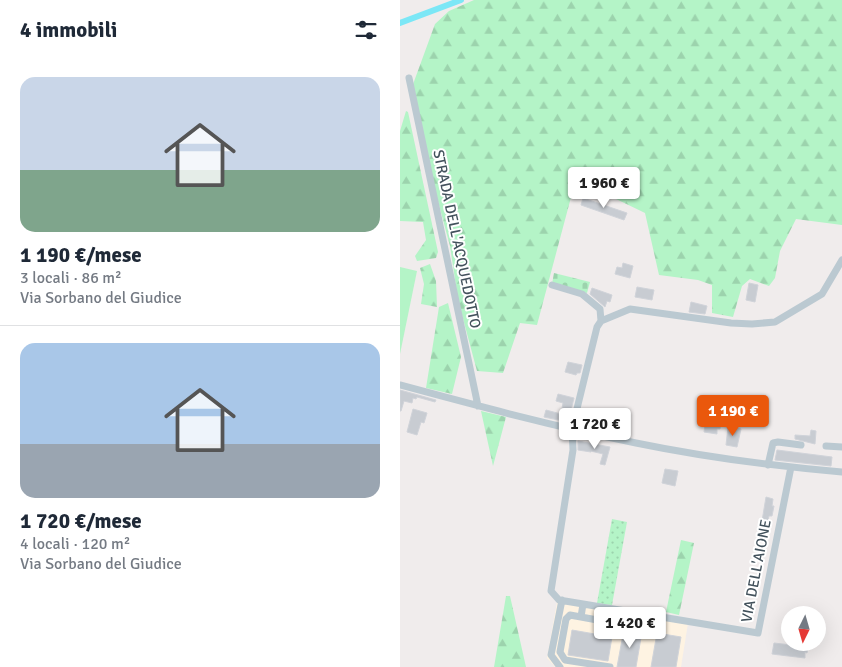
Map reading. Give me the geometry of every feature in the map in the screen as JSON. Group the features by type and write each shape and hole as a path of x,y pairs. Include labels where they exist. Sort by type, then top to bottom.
{"street":[{"name":"STRADA DELL'ACQUEDOTTO","path":"409,78 478,406"},
{"path":"560,667 551,655 562,600 558,600 551,591 551,586 573,450 572,429 597,327 601,321 630,309 731,323 775,322 822,294 842,260"},
{"path":"552,285 582,294 600,309 601,321"},
{"path":"400,385 478,406 637,443 768,465 842,472"},
{"path":"768,465 773,443 801,445"},
{"path":"826,446 842,447"},
{"name":"VIA DELL'AIONE","path":"562,600 758,633 791,467"},
{"path":"581,617 583,604"},
{"path":"610,667 565,660 560,652 566,619 570,615 620,624"}],"shaded area":[{"path":"557,602 688,623 681,667 555,667 547,658"}],"green space":[{"path":"474,0 842,0 842,225 796,219 780,251 775,278 769,286 750,279 742,286 733,317 712,313 712,285 698,280 659,275 645,213 614,198 574,186 537,325 520,323 503,373 477,371 458,300 450,246 436,194 412,87 435,24 449,11"},
{"path":"406,111 408,112 438,252 436,258 417,261 415,256 426,240 423,222 400,221 400,131"},
{"path":"430,264 436,281 437,307 421,304 424,284 420,268"},
{"path":"400,267 417,271 400,354"},
{"path":"554,273 590,282 587,293 552,284"},
{"path":"448,303 461,357 452,394 426,388 439,307"},
{"path":"481,411 506,417 493,466"},
{"path":"612,519 627,522 612,605 597,603"},
{"path":"681,540 694,543 679,615 666,612"},
{"path":"506,596 510,596 526,667 494,667"}],"building":[{"path":"583,198 627,213 624,220 581,205"},
{"path":"623,263 633,266 630,278 615,274 617,267 622,268"},
{"path":"749,283 758,285 755,302 746,300"},
{"path":"637,287 654,290 652,300 635,297"},
{"path":"592,288 612,295 610,302 607,301 605,307 590,294"},
{"path":"691,302 707,306 705,314 689,312"},
{"path":"568,362 582,365 580,373 576,375 565,372"},
{"path":"400,390 436,400 435,402 417,397 416,399 413,398 412,403 404,401 400,411"},
{"path":"558,394 574,398 568,422 544,417 546,410 561,414 563,403 556,401"},
{"path":"413,409 427,413 424,423 421,422 417,435 407,432"},
{"path":"706,417 721,419 720,429 717,429 717,434 704,432"},
{"path":"617,424 628,426 626,435 608,432 610,426 617,427"},
{"path":"728,427 741,429 737,447 726,445"},
{"path":"811,430 816,431 815,444 795,439 795,435 810,436"},
{"path":"578,441 610,447 605,465 600,464 603,454 578,450"},
{"path":"777,450 832,457 831,466 775,460"},
{"path":"665,469 678,471 675,486 662,483"},
{"path":"766,497 773,499 772,506 774,506 772,516 769,516 766,528 761,527"},
{"path":"624,629 642,632 636,667 617,667"},
{"path":"572,630 612,637 608,661 568,655"},
{"path":"657,633 681,637 676,667 651,667"},
{"path":"774,643 781,644 781,651 807,651 807,653 805,652 805,658 772,654"}],"waterway":[{"path":"400,23 461,0"}]}
